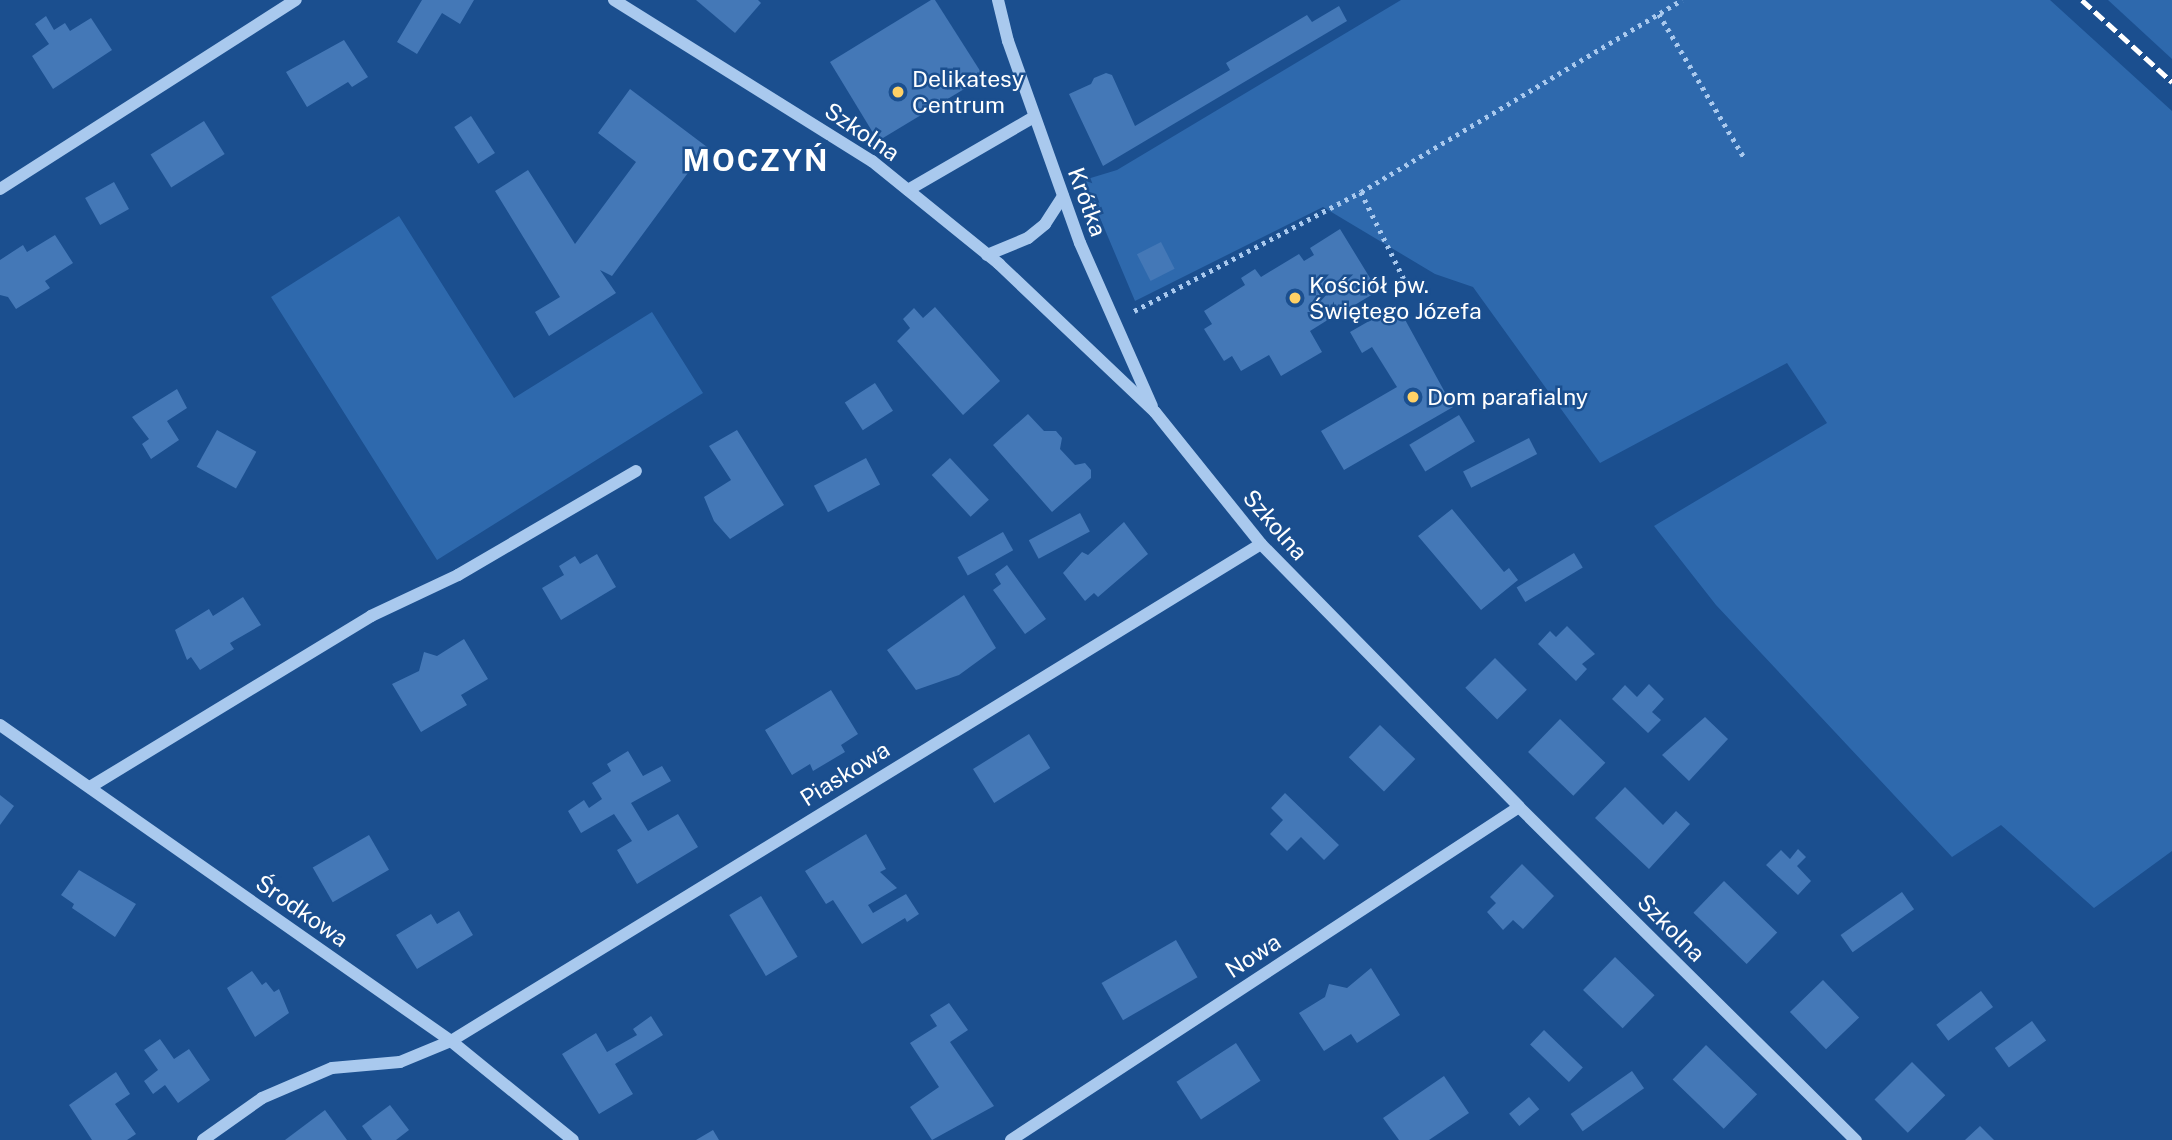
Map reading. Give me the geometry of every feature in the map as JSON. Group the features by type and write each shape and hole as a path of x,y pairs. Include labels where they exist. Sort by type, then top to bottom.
{"street":[{"path":"0,189 296,0"},
{"name":"Szkolna","path":"614,0 872,161 987,255 1155,412 1261,544 1519,807 1856,1140"},
{"name":"Krótka","path":"998,0 1034,117 1063,196 1155,412"},
{"path":"908,190 1034,117"},
{"path":"987,255 1028,238 1045,224 1063,196"},
{"path":"90,787 371,616 458,575 635,471"},
{"name":"Piaskowa","path":"203,1140 262,1098 332,1068 400,1062 451,1041 1261,544"},
{"name":"Środkowa","path":"0,725 451,1041 573,1140"},
{"name":"Nowa","path":"1011,1140 1519,807"}],"path":[{"path":"1115,322 1361,192 1682,0"},
{"path":"1659,14 1745,159"},
{"path":"1361,192 1406,283"}],"shaded area":[{"path":"1401,0 2050,0 2172,111 2172,851 2094,908 2001,825 1952,857 1716,605 1654,526 1827,423 1787,363 1600,463 1473,287 1435,274 1323,207 1135,301 1084,180 1117,170"},
{"path":"2108,0 2172,0 2172,59"},
{"path":"399,216 514,398 652,312 703,393 437,560 271,297"}],"building":[{"path":"422,0 474,0 460,24 442,13 417,54 397,42"},
{"path":"696,0 758,0 761,3 735,33"},
{"path":"935,0 984,77 878,141 830,62"},
{"path":"1339,6 1347,21 1103,166 1069,94 1091,84 1094,78 1106,73 1112,75 1135,126 1230,70 1226,63 1307,15 1312,22"},
{"path":"46,16 54,30 65,23 70,31 91,18 112,50 53,89 32,56 49,44 35,24"},
{"path":"344,40 368,77 352,87 348,82 307,107 286,72"},
{"path":"630,89 707,147 612,276 600,270 616,293 549,336 535,312 560,297 495,191 528,170 575,244 636,162 598,133"},
{"path":"471,116 495,153 478,164 454,127"},
{"path":"204,121 225,154 171,187 151,154"},
{"path":"114,182 129,209 100,225 85,198"},
{"name":"Kościół pw. Świętego Józefa","path":"1340,229 1378,291 1343,312 1339,305 1331,310 1334,316 1310,331 1322,352 1281,376 1269,355 1241,371 1232,356 1224,361 1204,329 1212,324 1204,311 1245,285 1241,278 1255,269 1261,277 1299,254 1304,261 1314,255 1310,248"},
{"path":"55,235 73,263 45,281 50,288 16,309 8,297 0,295 0,260 23,245 27,252"},
{"path":"1161,242 1175,269 1151,281 1137,254"},
{"name":"Dom parafialny","path":"1397,305 1453,407 1344,470 1321,431 1397,387 1372,347 1362,353 1350,332"},
{"path":"935,307 1000,381 963,415 897,341 910,328 903,319 914,308 923,318"},
{"path":"875,383 893,411 863,430 845,403"},
{"path":"177,389 187,408 167,421 179,440 151,459 142,444 149,439 132,417"},
{"path":"1028,414 1044,431 1056,431 1062,438 1060,449 1075,465 1085,463 1091,470 1091,478 1052,512 993,445"},
{"path":"1459,415 1475,442 1425,471 1409,445"},
{"path":"217,430 256,452 236,489 197,467"},
{"path":"737,430 784,505 730,539 714,521 704,497 731,480 709,446"},
{"path":"1529,438 1537,454 1471,488 1463,472"},
{"path":"866,458 880,484 828,512 814,486"},
{"path":"950,458 989,500 971,517 932,475"},
{"path":"1452,509 1504,572 1509,568 1518,580 1481,610 1418,536"},
{"path":"1080,513 1090,532 1039,559 1029,540"},
{"path":"1124,522 1148,554 1098,597 1094,593 1085,601 1063,573 1082,552 1088,555"},
{"path":"1003,532 1013,550 968,576 958,557"},
{"path":"1574,553 1583,568 1525,602 1517,588"},
{"path":"597,554 616,587 561,620 542,588 564,575 559,566 575,556 580,564"},
{"path":"1007,565 1046,619 1025,634 993,590 1001,584 995,574"},
{"path":"964,595 996,648 959,675 916,690 887,650"},
{"path":"243,597 261,625 230,643 234,649 200,670 191,657 187,660 175,630 209,609 213,616"},
{"path":"1567,626 1595,654 1582,664 1587,669 1576,681 1538,644 1550,631 1556,637"},
{"path":"464,639 488,679 461,695 467,705 421,732 392,684 419,671 424,652 437,656"},
{"path":"1495,658 1527,690 1497,720 1465,688"},
{"path":"1649,684 1664,699 1652,712 1661,720 1648,733 1612,699 1625,685 1637,697"},
{"path":"831,690 858,734 841,745 845,752 813,771 810,764 792,775 765,730"},
{"path":"1705,717 1728,739 1689,781 1662,755"},
{"path":"1560,719 1605,763 1573,796 1528,752"},
{"path":"1380,725 1415,759 1384,791 1349,757"},
{"path":"1029,734 1050,768 994,803 973,769"},
{"path":"628,751 643,776 662,766 671,781 631,803 648,831 678,814 698,847 637,884 617,850 632,841 614,814 581,833 568,811 584,800 589,808 602,799 592,783 611,771 607,764"},
{"path":"1625,787 1663,825 1676,811 1690,824 1649,869 1595,818"},
{"path":"1285,793 1339,845 1324,860 1301,837 1287,851 1270,834 1283,820 1271,808"},
{"path":"0,795 14,806 0,825"},
{"path":"866,834 886,869 880,872 897,888 868,905 873,913 906,894 919,914 907,922 905,918 862,944 833,900 826,904 805,871"},
{"path":"369,835 389,870 333,902 313,868"},
{"path":"1798,849 1806,857 1797,866 1811,881 1798,895 1766,865 1781,850 1790,859"},
{"path":"1522,864 1554,896 1523,929 1513,920 1503,930 1487,912 1496,903 1490,897"},
{"path":"79,870 136,904 115,937 72,908 74,904 61,895"},
{"path":"1724,881 1777,932 1747,964 1693,913"},
{"path":"1902,892 1914,909 1853,952 1841,935"},
{"path":"761,896 798,957 766,976 729,915"},
{"path":"459,911 473,935 417,969 396,935 431,914 437,924"},
{"path":"1176,940 1198,977 1123,1020 1102,983"},
{"path":"1615,957 1655,995 1623,1028 1583,990"},
{"path":"1371,968 1400,1015 1357,1043 1351,1034 1324,1051 1299,1013 1325,997 1329,984 1347,988"},
{"path":"252,971 262,985 266,982 274,992 279,989 289,1013 255,1037 227,988"},
{"path":"1823,980 1859,1017 1826,1049 1790,1012"},
{"path":"1981,991 1993,1007 1948,1041 1936,1025"},
{"path":"949,1003 968,1030 950,1042 994,1106 932,1140 910,1107 939,1087 910,1043 937,1026 930,1015"},
{"path":"651,1016 663,1035 615,1064 633,1094 599,1114 562,1054 596,1033 607,1052 637,1035 633,1029"},
{"path":"2032,1021 2046,1040 2009,1067 1995,1048"},
{"path":"1544,1030 1583,1068 1569,1082 1530,1044"},
{"path":"160,1039 174,1059 189,1049 210,1080 178,1103 165,1085 153,1094 144,1081 158,1070 144,1050"},
{"path":"1236,1043 1261,1081 1201,1119 1176,1082"},
{"path":"1706,1045 1757,1094 1724,1129 1673,1080"},
{"path":"1912,1062 1945,1095 1908,1133 1875,1099"},
{"path":"1632,1071 1644,1088 1583,1131 1571,1114"},
{"path":"116,1072 130,1094 115,1104 136,1134 127,1140 92,1140 69,1105"},
{"path":"1444,1076 1469,1113 1429,1140 1399,1140 1383,1118"},
{"path":"1529,1097 1539,1109 1519,1126 1509,1114"},
{"path":"390,1105 409,1130 396,1140 372,1140 362,1126"},
{"path":"325,1110 347,1140 285,1140"},
{"path":"1980,1126 1994,1140 1965,1140"},
{"path":"713,1130 719,1140 696,1140"}],"railway":[{"path":"2082,0 2172,82"}],"place":[{"name":"Delikatesy Centrum","path":"898,92"},
{"name":"Kościół pw. Świętego Józefa","path":"1295,298"},
{"name":"Dom parafialny","path":"1413,397"}],"district":[{"name":"MOCZYŃ","path":"756,160"}]}
